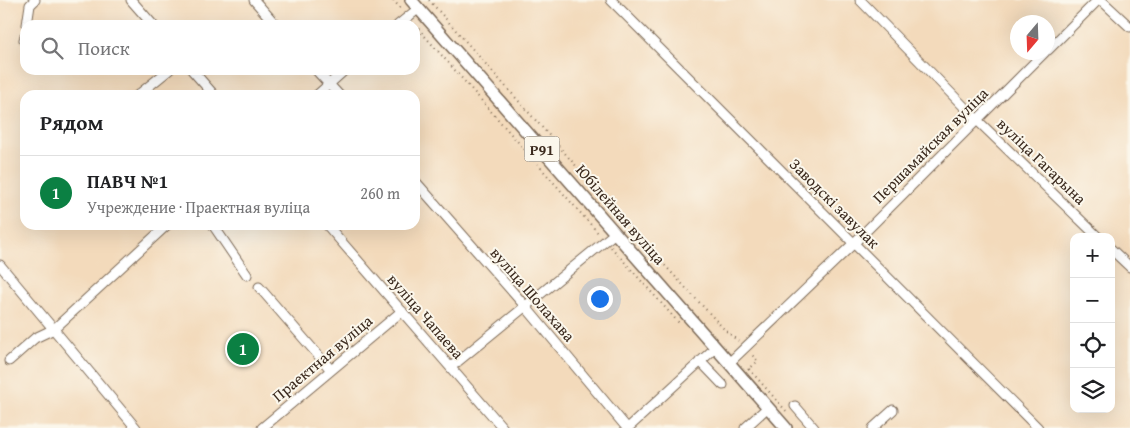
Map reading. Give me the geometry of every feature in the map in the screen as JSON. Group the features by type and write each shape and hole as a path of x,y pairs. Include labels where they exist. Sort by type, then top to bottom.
{"main road":[{"name":"Юбілейная вуліца","path":"415,4 714,348 786,428"}],"street":[{"path":"28,20 30,5 35,0"},
{"path":"131,0 149,20"},
{"path":"254,0 272,20"},
{"name":"Заводскі завулак","path":"611,0 1038,428"},
{"name":"вуліца Гагарына","path":"860,0 977,120 1094,233"},
{"path":"1100,0 1130,28"},
{"name":"Першамайская вуліца","path":"1055,42 1100,0"},
{"path":"402,20 415,4"},
{"name":"Першамайская вуліца","path":"729,363 1037,60"},
{"path":"144,90 163,75"},
{"path":"196,75 210,90"},
{"path":"321,75 334,90"},
{"path":"322,90 339,75"},
{"name":"вуліца Шолахава","path":"420,188 525,306 628,428"},
{"path":"9,361 35,338 54,330 163,230"},
{"path":"216,230 247,275"},
{"name":"вуліца Чапаева","path":"331,230 503,428"},
{"path":"451,367 615,233"},
{"path":"1115,253 1130,268"},
{"path":"0,265 136,428"},
{"path":"259,287 331,370"},
{"name":"Праектная вуліца","path":"262,428 402,311"},
{"path":"628,428 714,348"},
{"path":"700,361 723,385"},
{"path":"796,406 814,428"},
{"path":"747,427 768,407"},
{"path":"873,428 893,410"}],"path":[{"path":"429,0 656,256 725,330 758,361 749,369 793,418"},
{"path":"420,31 682,326"}],"place":[{"name":"ПАВЧ №1","path":"243,349"}]}
